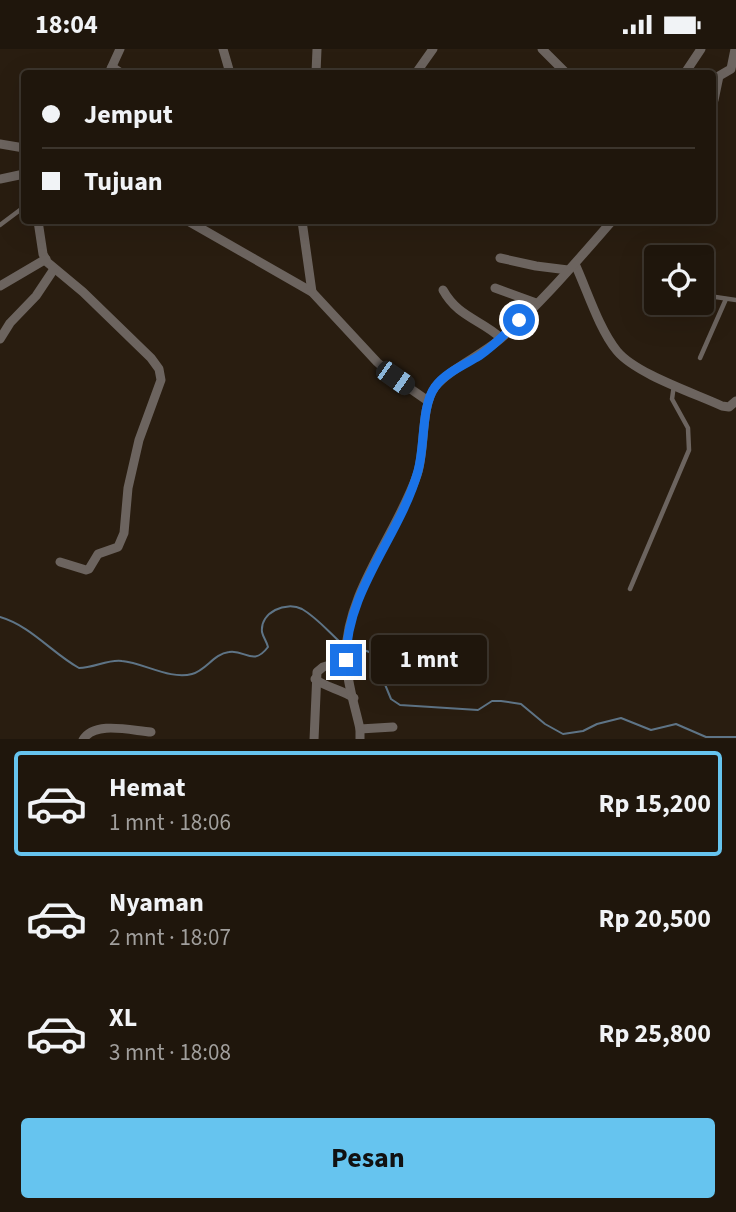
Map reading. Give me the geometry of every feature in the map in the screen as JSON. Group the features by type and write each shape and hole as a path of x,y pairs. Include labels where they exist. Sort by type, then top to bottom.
{"street":[{"path":"110,70 120,49"},
{"path":"223,49 228,70"},
{"path":"316,70 317,49"},
{"path":"418,70 433,49"},
{"path":"542,49 563,70"},
{"path":"687,70 701,49"},
{"path":"716,90 719,76 731,69 735,49"},
{"path":"0,144 21,148"},
{"path":"0,179 21,174"},
{"path":"39,224 46,259 151,358 159,369 161,380 139,440 128,488 124,533 118,547 98,554 86,570 60,562"},
{"path":"193,224 312,292 377,362 428,401"},
{"path":"302,224 312,292"},
{"path":"393,727 360,734 346,656 347,640 359,595 418,473 428,401 436,384 481,355 501,338 609,224"},
{"path":"500,258 536,266 571,267"},
{"path":"0,286 46,259"},
{"path":"571,267 618,352 639,368 722,406 729,407 736,401"},
{"path":"0,339 10,323 36,296 54,269"},
{"path":"495,288 536,303"},
{"path":"443,290 458,311 501,338"},
{"path":"314,739 317,672 346,656"},
{"path":"315,679 342,690 354,699"},
{"path":"83,739 93,730 104,729 151,733"}],"lane":[{"path":"0,225 21,209"},
{"path":"714,297 736,300"},
{"path":"700,358 726,299"},
{"path":"630,589 689,450 688,428 672,399 674,384"}],"waterway":[{"path":"0,617 32,633 79,668 122,661 184,675 197,672 223,653 258,656 268,647 262,632 265,619 275,610 289,606 307,612 340,642 345,643"},
{"path":"350,645 372,653 391,699 400,705 478,710 492,701 501,701 521,704 545,724 563,734 583,731 621,718 651,730 676,724 706,737 736,737"}],"route":[{"path":"346,660 347,640 359,595 418,473 431,393 443,378 481,355 519,320"}]}
